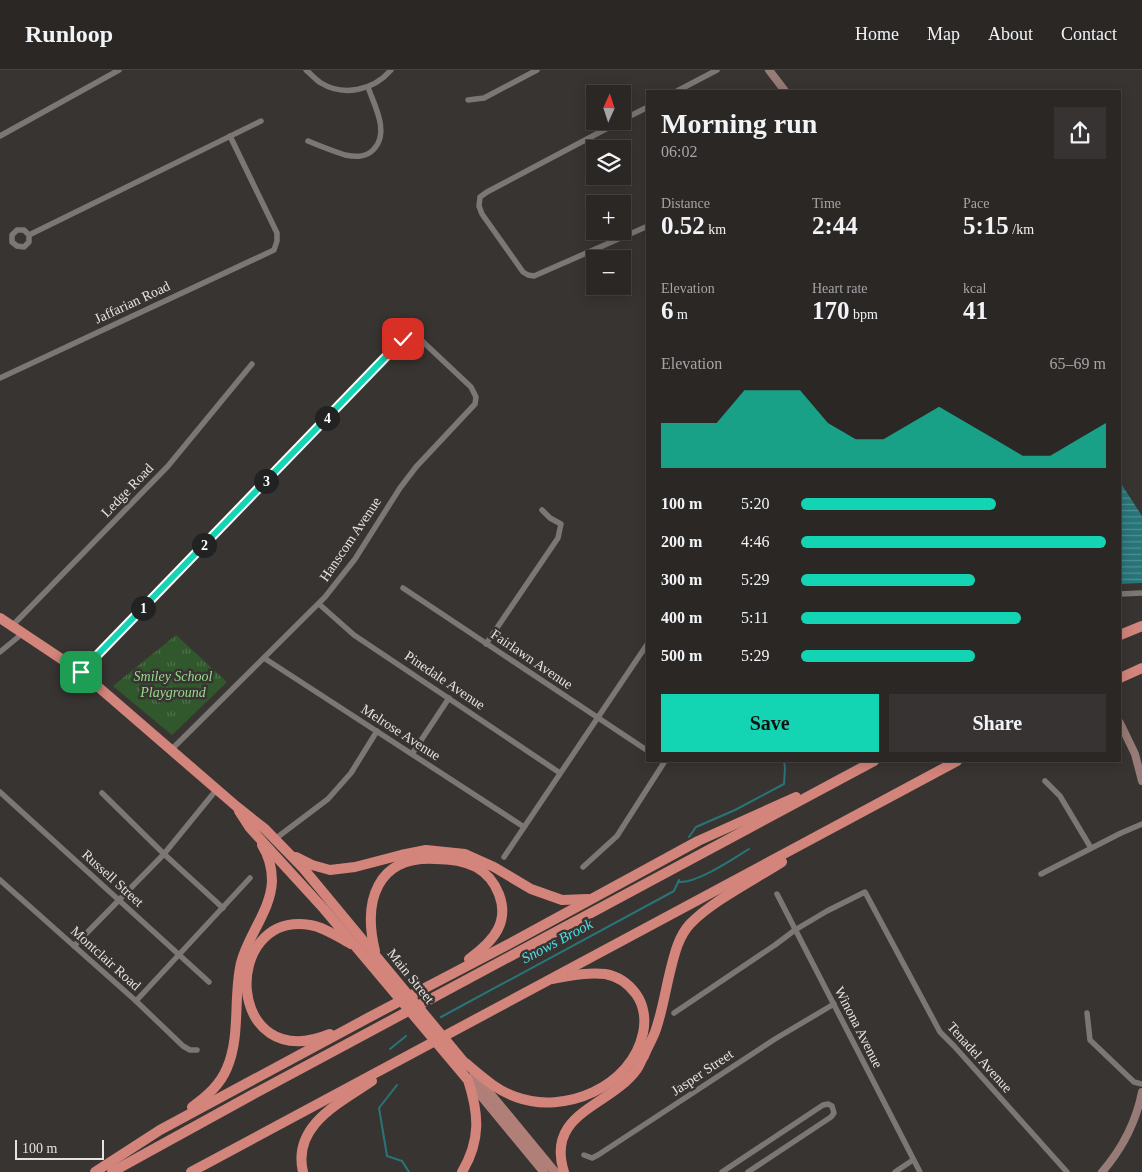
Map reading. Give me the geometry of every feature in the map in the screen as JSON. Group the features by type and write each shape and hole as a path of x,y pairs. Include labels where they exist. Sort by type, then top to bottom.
{"highway":[{"name":"Main Street","path":"0,618 81,672 236,806 254,819 288,852 376,954 395,986"},
{"path":"1121,635 1142,626"},
{"path":"1121,678 1142,668"},
{"path":"112,1172 872,762"},
{"path":"191,1172 955,762"},
{"path":"160,1130 698,841 859,770"},
{"name":"Main Street","path":"236,806 250,828 284,863 356,948 395,986 459,1063 468,1080"},
{"path":"564,1172 562,1165 563,1137 568,1127 577,1116 612,1093 637,1069 655,1033 677,945 689,925 710,908 845,821"},
{"path":"95,1172 160,1130 209,1095 224,1076 234,1042 240,969 245,948 270,896 272,880 268,856 250,828"},
{"path":"288,852 312,865 330,870 355,867 426,850 465,854 494,867 531,889 562,900 594,898"},
{"path":"376,954 372,936 371,911 373,895 385,876 395,868 411,861 427,858 446,859 475,866 487,875 496,886 501,900 502,919 497,931 481,950 447,976"},
{"path":"356,948 321,928 309,924 291,924 273,931 260,941 253,954 246,987 248,1003 254,1017 262,1027 274,1035 287,1039 302,1041 323,1037 366,1019"},
{"path":"459,1063 516,1098 544,1103 575,1099 602,1088 620,1074 632,1059 641,1042 644,1012 640,999 631,987 619,979 606,974 587,974 552,979"},
{"path":"303,1172 302,1146 312,1126 325,1113 406,1057"},
{"path":"462,1172 474,1145 477,1125 475,1102 468,1080"}],"main road":[{"path":"769,70 783,90"},
{"path":"1121,725 1135,754 1142,781"},
{"name":"Main Street","path":"459,1063 555,1172"},
{"name":"Main Street","path":"468,1080 544,1172"},
{"path":"1102,1172 1114,1158 1130,1130 1139,1107 1142,1092"}],"street":[{"path":"0,136 119,70"},
{"path":"306,70 321,83 337,89 352,90 377,83 391,70"},
{"path":"468,100 484,98 537,70"},
{"path":"679,90 717,70"},
{"path":"308,141 345,155 364,156 371,152 380,140 380,130 379,119 368,87"},
{"path":"631,116 646,108"},
{"path":"29,235 261,121"},
{"path":"605,130 480,197 478,206 523,272 534,276 646,227"},
{"name":"Jaffarian Road","path":"0,378 274,250 277,241 276,232 230,136"},
{"name":"Hanscom Avenue","path":"81,672 402,341 407,337 415,337 474,391 477,399 473,406 416,467 400,488 355,559 319,604 172,749"},
{"name":"Ledge Road","path":"12,626 168,466 252,364"},
{"path":"486,644 556,542 560,524 542,510"},
{"name":"Fairlawn Avenue","path":"402,588 646,750"},
{"path":"1121,594 1142,594"},
{"name":"Pinedale Avenue","path":"319,604 354,635 560,773"},
{"path":"0,652 23,633"},
{"path":"504,857 646,645"},
{"name":"Melrose Avenue","path":"264,658 524,827"},
{"path":"412,754 449,698"},
{"path":"275,839 328,799 351,773 377,731"},
{"path":"583,868 617,836 664,762"},
{"path":"1045,781 1060,796 1091,848"},
{"path":"74,946 164,854 217,789"},
{"name":"Russell Street","path":"0,792 209,982"},
{"path":"102,793 164,854 223,908"},
{"path":"1041,874 1142,824"},
{"path":"136,1002 250,878"},
{"name":"Montclair Road","path":"0,880 183,1046 190,1050 197,1050"},
{"name":"Tenadel Avenue","path":"795,930 865,892 940,1032 1067,1172"},
{"name":"Winona Avenue","path":"776,894 920,1172"},
{"path":"674,1014 795,930"},
{"name":"Jasper Street","path":"584,1155 592,1158 598,1155 774,1039 834,1004"},
{"path":"1087,1013 1090,1040 1134,1082 1142,1084"},
{"path":"722,1172 823,1105 828,1104 832,1106 834,1113 831,1117 748,1172"},
{"path":"896,1172 913,1160"}],"green space":[{"name":"Smiley School Playground","path":"176,635 227,682 172,735 113,686"}],"water":[{"path":"1121,484 1142,516 1142,583 1121,584"}],"waterway":[{"name":"Snows Brook","path":"689,837 696,827 735,810 784,784 784,762"},
{"path":"678,882 686,882 704,875 749,849"},
{"name":"Snows Brook","path":"441,1017 674,891 679,880"},
{"name":"Snows Brook","path":"390,1049 406,1036"},
{"name":"Snows Brook","path":"397,1085 379,1108 387,1156 402,1161 409,1172"}],"route":[{"path":"81,672 403,339"}]}
